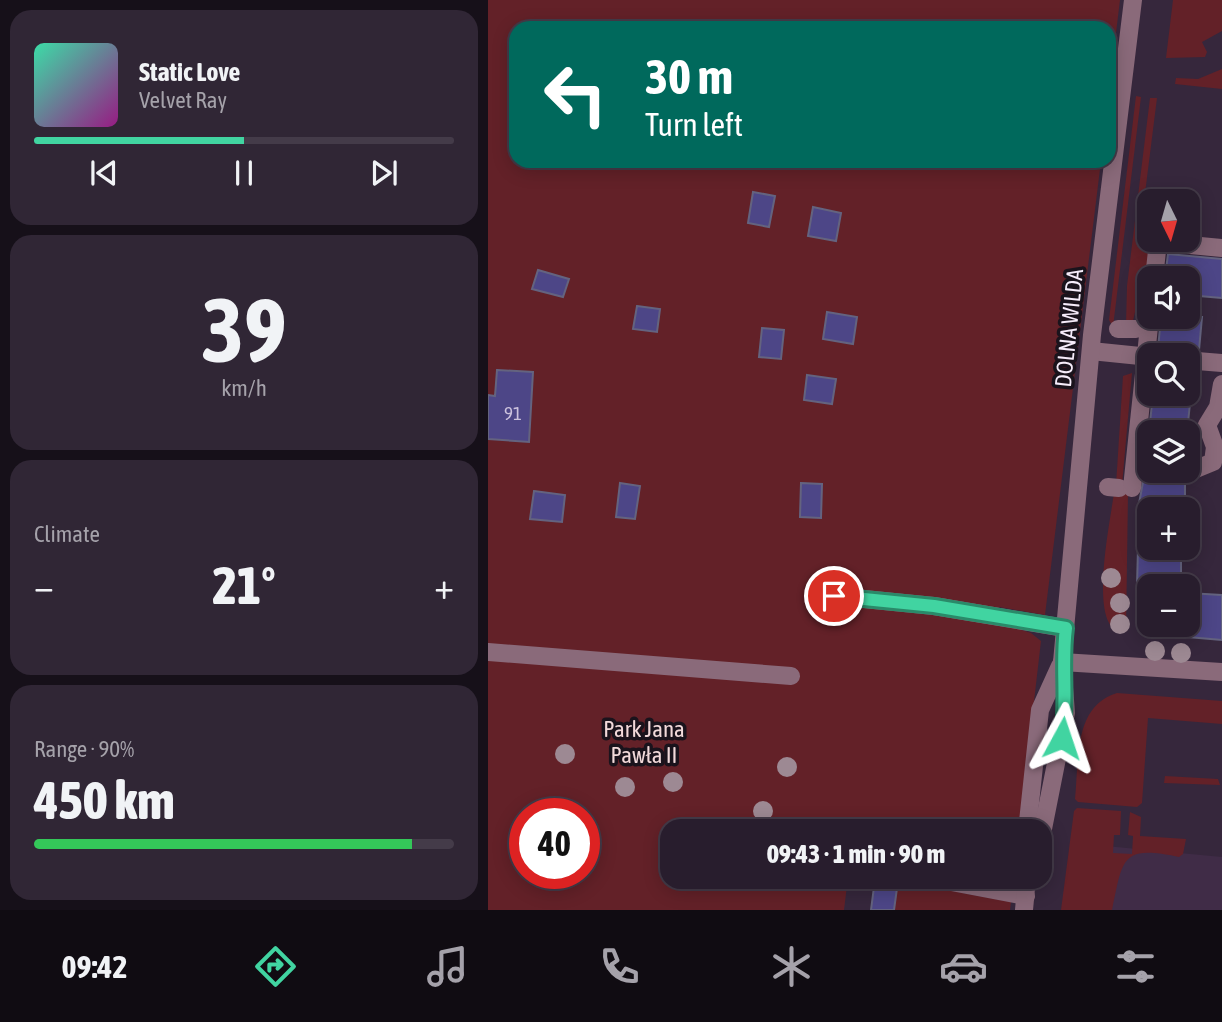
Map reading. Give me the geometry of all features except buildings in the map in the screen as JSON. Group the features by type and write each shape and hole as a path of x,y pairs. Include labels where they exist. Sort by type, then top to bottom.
{"street":[{"name":"DOLNA WILDA","path":"1116,142 1133,0"},
{"name":"DOLNA WILDA","path":"1045,819 1066,713 1062,662 1091,351 1113,168"},
{"path":"1155,266 1158,242 1222,248"},
{"path":"1118,329 1136,329"},
{"path":"1120,488 1148,329"},
{"path":"1091,351 1137,356"},
{"path":"1200,361 1222,363"},
{"path":"1200,467 1213,462 1216,456 1207,425 1218,407 1222,384"},
{"path":"834,596 934,606 1066,628"},
{"path":"488,652 791,676"},
{"name":"DOLNA WILDA","path":"1028,819 1040,710 1062,662"},
{"path":"1062,662 1222,672"},
{"path":"971,889 1025,903"}],"shaded area":[{"path":"1095,845 1222,857 1222,910 1083,910"}],"green space":[{"name":"Park Jana Pawła II","path":"488,0 1120,0 1116,33 1116,21 509,21 509,168 1100,168 1045,615 999,607 996,622 1031,633 1041,641 1020,819 660,819 660,889 847,889 844,910 488,910"},
{"path":"1173,0 1222,0 1222,31 1202,42 1207,52 1205,57 1166,58"},
{"path":"1222,69 1222,89 1175,84 1176,78 1198,79"},
{"path":"1136,96 1141,97 1113,327 1109,320"},
{"path":"1150,98 1157,98 1146,189 1139,189"},
{"path":"1137,204 1137,252 1151,252 1150,266 1137,266 1137,311 1132,325 1126,325 1127,286"},
{"path":"1132,373 1122,485 1116,485 1123,376"},
{"path":"1114,492 1128,494 1126,631 1113,628 1106,616 1103,596"},
{"path":"1117,693 1222,701 1222,724 1148,718 1142,803 1137,807 1078,802 1075,799 1078,752 1085,722 1092,710 1103,700"},
{"path":"1165,776 1218,779 1220,785 1164,783"},
{"path":"1077,808 1121,811 1120,835 1114,835 1113,853 1132,854 1133,836 1128,835 1130,812 1141,817 1140,836 1186,839 1183,854 1179,857 1146,853 1135,855 1128,860 1119,878 1112,910 1061,910 1074,811"},
{"path":"897,889 941,889 1011,902 1010,910 894,910"}],"route":[{"path":"834,596 934,606 1066,628 1062,662 1066,713 1062,738"}]}
